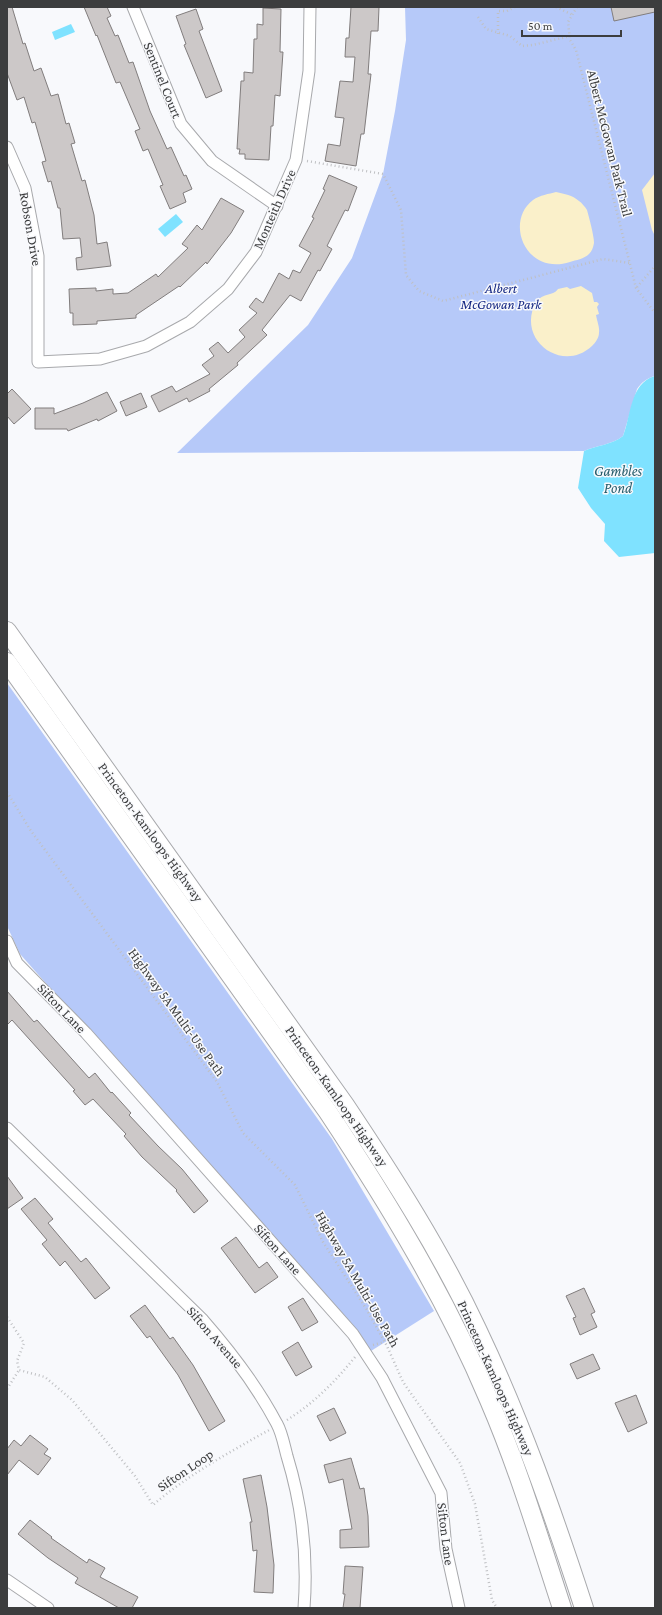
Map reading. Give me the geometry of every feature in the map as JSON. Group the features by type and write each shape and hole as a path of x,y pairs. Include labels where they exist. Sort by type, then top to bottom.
{"main road":[{"name":"Princeton-Kamloops Highway","path":"7,631 345,1105 389,1171 432,1243 477,1328 505,1391 557,1526 584,1608"},
{"name":"Princeton-Kamloops Highway","path":"7,662 328,1112 373,1180 417,1255 459,1336 497,1419 510,1452 562,1608"}],"street":[{"name":"Sentinel Court","path":"133,7 181,124 212,161 277,206"},
{"name":"Monteith Drive","path":"38,362 100,360 146,346 190,322 228,289 256,252 296,160 309,71 310,7"},
{"name":"Robson Drive","path":"7,147 25,188 38,256 38,362"},
{"name":"Sifton Lane","path":"7,941 17,963 86,1033 348,1328 363,1347 382,1378 441,1493 446,1549 459,1608"},
{"name":"Sifton Avenue","path":"7,1128 204,1320 232,1353 255,1387 278,1425 295,1482 305,1544 306,1585 304,1608"},
{"path":"7,1580 48,1608"}],"path":[{"path":"498,34 498,10 507,10 515,7"},
{"path":"556,7 573,15"},
{"name":"Albert McGowan Park Trail","path":"577,7 568,22 570,36 576,50 636,288 655,313"},
{"path":"478,17 486,29 498,34 510,36 522,46 570,36"},
{"path":"296,160 383,174 400,210 406,275 418,291 443,301 603,259 630,263"},
{"path":"636,288 655,266"},
{"name":"Highway 5A Multi-Use Path","path":"7,792 31,831 217,1082 243,1133 295,1185 322,1242 367,1310 387,1346 403,1382 460,1463 475,1504 492,1600 497,1608"},
{"path":"7,1317 24,1343 17,1361 19,1370 7,1389"},
{"name":"Sifton Loop","path":"19,1370 45,1377 72,1400 135,1476 153,1505 173,1488 307,1407 338,1378 363,1347"}],"green space":[{"name":"Albert McGowan Park","path":"405,7 655,7 655,376 645,381 637,389 623,436 609,443 584,451 177,453 308,325 352,258 383,174 406,40"},
{"path":"7,683 332,1139 434,1311 371,1351 20,954 7,926"}],"sand":[{"path":"655,173 655,236 652,230 642,190"},
{"path":"556,192 574,197 587,210 594,243 591,252 585,257 570,262 555,264 542,261 531,254 524,244 520,233 520,221 524,210 533,200"},
{"path":"581,286 592,293 594,302 599,304 597,307 599,314 596,315 599,329 598,337 592,346 581,354 569,356 557,355 546,350 538,342 533,331 531,319 534,306 540,298 553,293 558,289 567,287 570,289"}],"water":[{"path":"71,24 75,32 55,40 52,32"},
{"path":"176,214 183,222 165,237 158,229"},
{"name":"Gambles Pond","path":"655,376 655,553 619,557 604,541 605,524 591,508 578,488 584,451 609,443 623,436 636,393 647,380"}],"building":[{"path":"7,7 12,7 23,44 25,43 34,71 41,68 51,96 58,94 66,124 69,123 75,143 71,144 82,181 85,180 94,215 97,244 107,242 111,266 77,270 76,258 82,257 80,238 63,239 60,208 58,208 51,181 48,182 42,162 46,161 35,122 32,123 24,97 17,100 7,73"},
{"path":"84,7 107,7 111,16 107,18 115,36 118,35 129,63 133,62 150,111 167,149 171,147 184,176 186,175 192,189 183,193 186,202 170,209 160,186 163,185 148,149 143,151 135,131 140,129 120,82 116,83"},
{"path":"351,7 379,7 378,31 371,31 368,74 371,74 364,134 361,134 356,166 325,161 328,144 340,146 344,118 335,117 340,81 353,82 355,57 345,57 346,38 349,38"},
{"path":"611,7 655,7 655,12 614,21"},
{"path":"263,8 281,9 280,52 283,52 280,96 275,95 269,160 245,159 245,154 239,154 240,149 237,149 241,81 244,81 244,72 253,73 254,39 257,39 257,24 263,25"},
{"path":"196,9 203,29 199,31 222,91 206,98 184,45 186,44 176,16"},
{"path":"329,175 357,187 348,211 345,210 327,246 332,249 320,271 318,270 301,301 290,295 262,330 267,335 237,363 238,365 209,389 210,391 189,402 187,398 159,412 151,396 172,386 176,392 210,374 202,365 214,356 209,349 218,342 228,353 245,337 239,330 257,313 249,307 256,298 263,303 279,273 289,279 293,270 300,273 311,253 299,246 314,218 312,217 325,190 323,189"},
{"path":"221,198 244,211 231,233 207,264 206,262 180,287 179,286 136,315 136,318 97,321 97,324 73,325 73,313 70,313 69,289 96,288 96,291 113,289 113,294 128,293 156,274 158,277 188,248 182,244 197,225 202,230"},
{"path":"12,389 31,409 14,424 7,416 7,394"},
{"path":"107,392 117,411 98,421 97,419 68,431 67,429 35,429 35,408 54,408 54,414"},
{"path":"141,393 147,407 126,416 120,402"},
{"path":"7,991 34,1022 37,1020 89,1078 95,1073 111,1093 112,1092 131,1113 129,1115 182,1169 208,1201 194,1213 176,1191 177,1190 142,1157 124,1136 126,1134 93,1099 85,1105 73,1091 75,1090 12,1020 7,1025"},
{"path":"7,1176 23,1198 7,1209"},
{"path":"35,1198 53,1219 48,1223 81,1262 86,1258 110,1288 95,1299 65,1261 60,1266 42,1244 47,1240 21,1209"},
{"path":"236,1237 259,1268 267,1262 278,1277 255,1293 221,1248"},
{"path":"584,1288 595,1312 591,1314 597,1327 580,1335 573,1318 576,1317 566,1296"},
{"path":"303,1298 318,1322 302,1331 288,1307"},
{"path":"145,1305 170,1339 173,1337 193,1365 225,1421 209,1431 178,1375 150,1336 147,1338 130,1316"},
{"path":"298,1342 312,1367 296,1376 282,1352"},
{"path":"593,1354 600,1369 577,1379 570,1364"},
{"path":"636,1395 647,1423 628,1432 615,1403"},
{"path":"334,1408 346,1433 330,1441 317,1416"},
{"path":"30,1435 48,1449 44,1454 51,1458 38,1475 19,1460 7,1475 7,1449 14,1440 21,1446"},
{"path":"351,1458 360,1489 364,1488 368,1516 369,1547 340,1548 340,1530 352,1529 343,1479 329,1483 324,1465"},
{"path":"261,1475 267,1507 274,1565 273,1593 254,1592 257,1550 253,1551 250,1522 252,1522 243,1479"},
{"path":"30,1520 52,1537 51,1538 87,1563 89,1559 105,1568 100,1577 138,1597 132,1608 119,1608 75,1583 78,1578 48,1558 18,1534"},
{"path":"345,1566 363,1567 360,1608 343,1608 345,1594 343,1594"}]}
